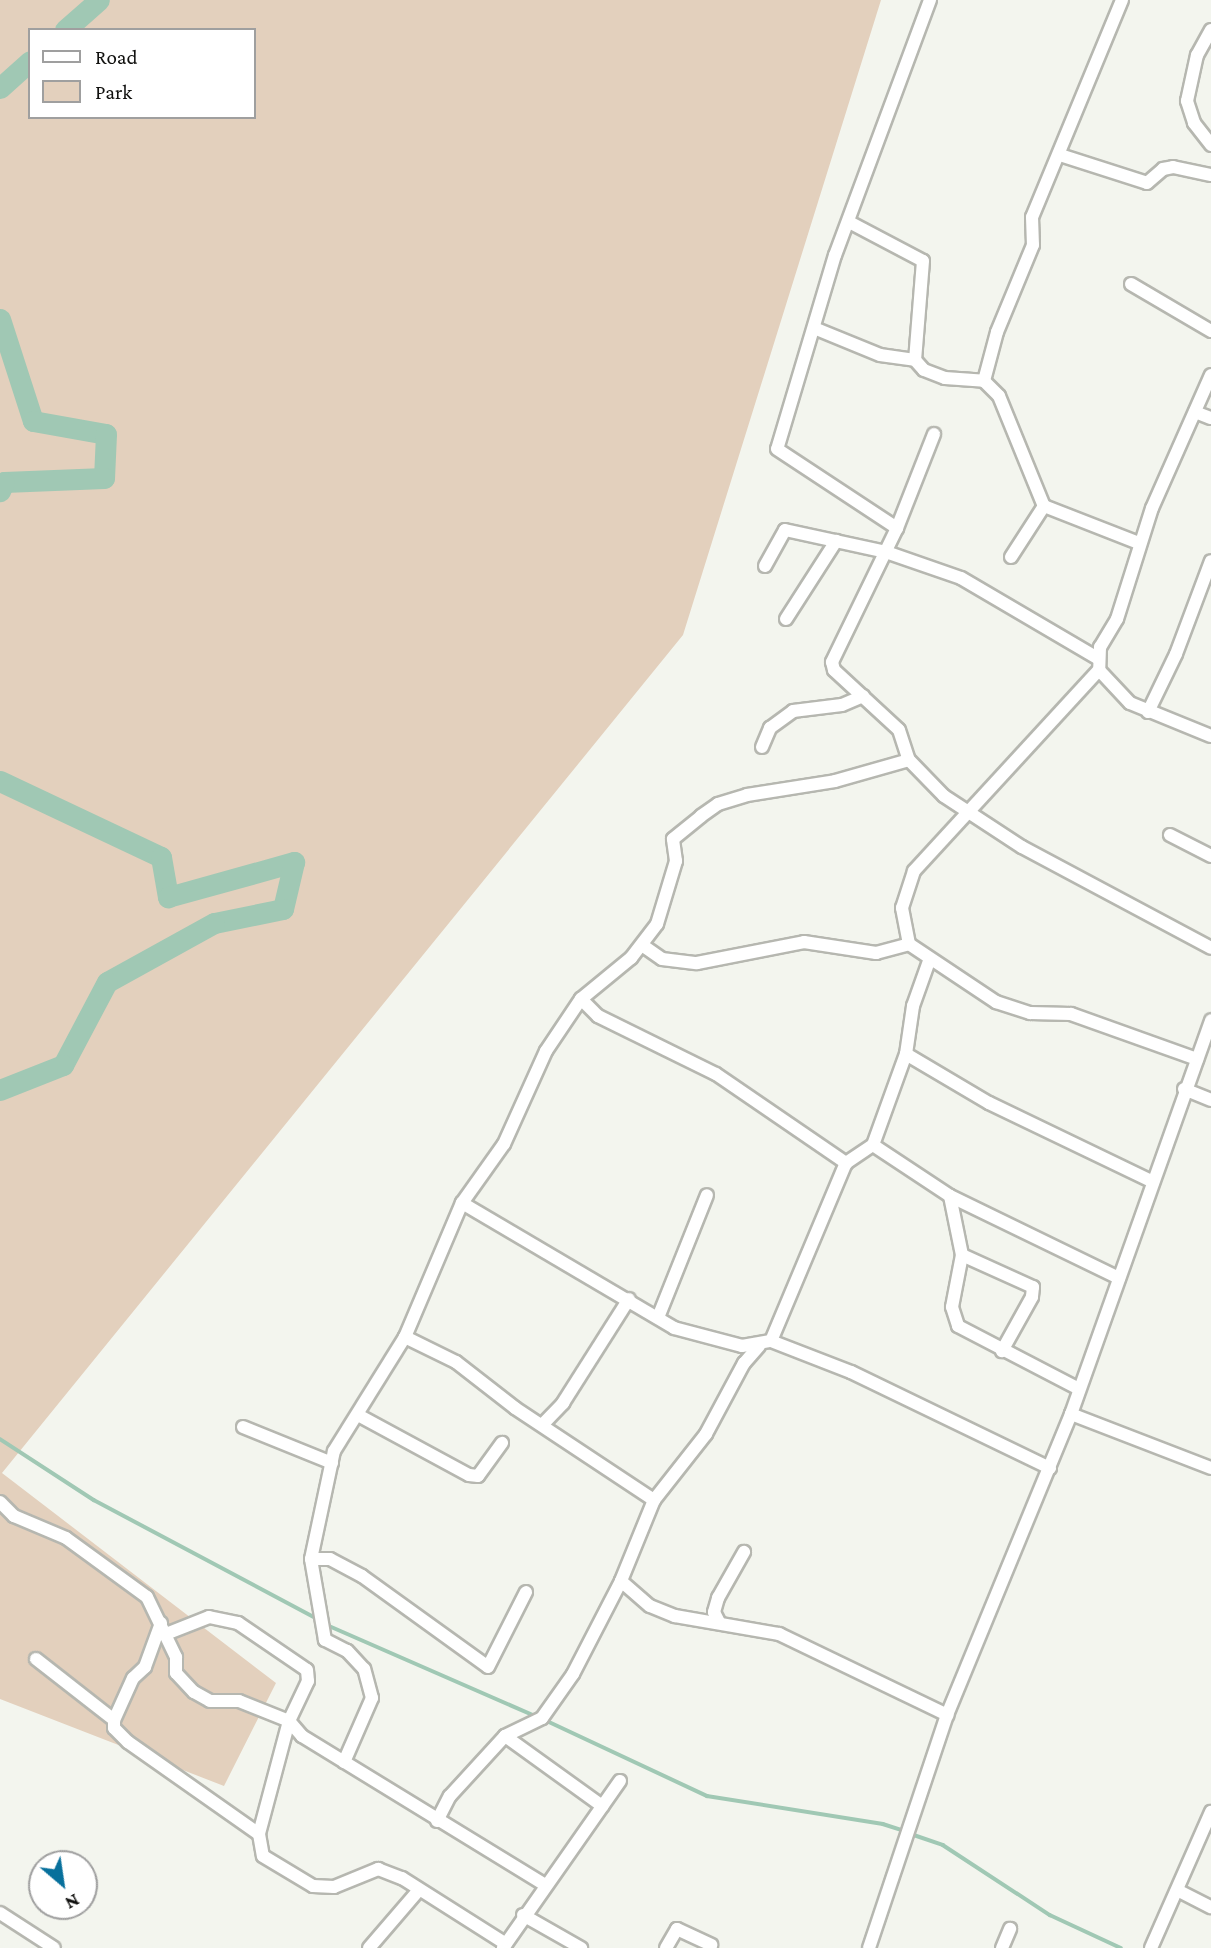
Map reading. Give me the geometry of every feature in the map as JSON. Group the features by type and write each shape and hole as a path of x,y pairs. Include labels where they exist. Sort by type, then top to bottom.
{"street":[{"path":"897,528 777,449 835,255 851,223 930,0"},
{"path":"984,381 997,332 1033,244 1032,217 1060,155 1122,0"},
{"path":"1211,30 1197,55 1187,101 1194,123 1211,145"},
{"path":"1060,155 1147,183 1163,169 1173,167 1211,175"},
{"path":"851,223 923,261 915,360"},
{"path":"1131,284 1211,331"},
{"path":"814,328 880,355 915,360 924,370 945,378 984,381 999,396 1044,506 1139,543"},
{"path":"1197,1059 1071,1014 1030,1013 996,1002 929,961 908,944 902,908 908,883 944,834 968,813 1099,665 1100,647 1124,599 1139,543 1211,375"},
{"path":"1195,412 1211,418"},
{"path":"934,434 897,528 832,662 834,670 899,730 909,760 931,785 968,813 1022,847 1211,948"},
{"path":"1011,557 1044,506"},
{"path":"765,566 785,530 886,552 961,578 1099,665 1121,696 1148,712 1211,736"},
{"path":"786,620 836,541"},
{"path":"1148,712 1176,654 1211,561"},
{"path":"762,747 771,728 793,711 842,705 863,696"},
{"path":"344,1762 372,1698 364,1669 347,1651 325,1640 311,1559 334,1451 405,1337 462,1203 504,1144 546,1051 581,999 642,945 657,924 670,890 676,861 673,839 718,804 835,781 909,760"},
{"path":"1170,835 1211,856"},
{"path":"642,945 662,959 697,964 804,942 876,953 908,944"},
{"path":"437,1821 450,1796 505,1737 542,1718 573,1675 621,1581 654,1500 706,1434 744,1363 765,1344 846,1163 873,1145 906,1054 913,1006 929,961"},
{"path":"581,999 597,1016 726,1081 846,1163"},
{"path":"869,1948 947,1715 1071,1414 1184,1089 1211,1020"},
{"path":"906,1054 989,1103 1153,1182"},
{"path":"1184,1089 1211,1100"},
{"path":"873,1145 950,1196 1119,1278"},
{"path":"659,1315 707,1195"},
{"path":"950,1196 962,1255 954,1318 970,1336 1079,1389"},
{"path":"462,1203 659,1315 674,1328 734,1344 765,1344 851,1372 1050,1468"},
{"path":"962,1255 1033,1287 1032,1297 1002,1351"},
{"path":"544,1423 563,1403 629,1299"},
{"path":"405,1337 456,1362 515,1408 544,1423 654,1500"},
{"path":"1071,1414 1211,1468"},
{"path":"358,1415 469,1475 478,1476 502,1443"},
{"path":"243,1427 332,1463"},
{"path":"0,1502 14,1516 66,1538 146,1597 164,1628 176,1673 194,1692 210,1701 239,1700 289,1721 302,1737 545,1885"},
{"path":"719,1622 714,1612 718,1598 744,1552"},
{"path":"311,1559 330,1559 345,1566 488,1667 526,1592"},
{"path":"621,1581 650,1606 675,1616 779,1634 947,1715"},
{"path":"164,1628 209,1617 238,1623 300,1662 308,1681 289,1721 259,1834 258,1849 263,1856 313,1886 334,1887 378,1869 402,1878 504,1946 523,1915 620,1781"},
{"path":"164,1628 145,1667 133,1678 114,1720 114,1728 128,1742 259,1834"},
{"path":"36,1659 114,1720"},
{"path":"505,1737 602,1806"},
{"path":"1151,1948 1180,1891 1211,1812"},
{"path":"369,1948 418,1891"},
{"path":"1180,1891 1211,1907"},
{"path":"0,1913 54,1948"},
{"path":"523,1915 581,1948"},
{"path":"666,1948 677,1929 712,1945"},
{"path":"1002,1948 1010,1929"}],"green space":[{"path":"0,0 881,0 683,635 2,1473 276,1683 224,1786 0,1699"}],"waterway":[{"path":"67,28 99,0"},
{"path":"0,88 28,63"},
{"path":"0,319 33,421 106,434 104,478 4,482 0,491"},
{"path":"0,781 161,857 168,897 294,862 283,909 214,923 107,982 63,1065 0,1090"},
{"path":"0,1439 94,1500 318,1619"},
{"path":"327,1625 538,1717"},
{"path":"545,1720 707,1796 883,1824 904,1831"},
{"path":"911,1834 943,1845 1050,1915 1121,1948"}]}
